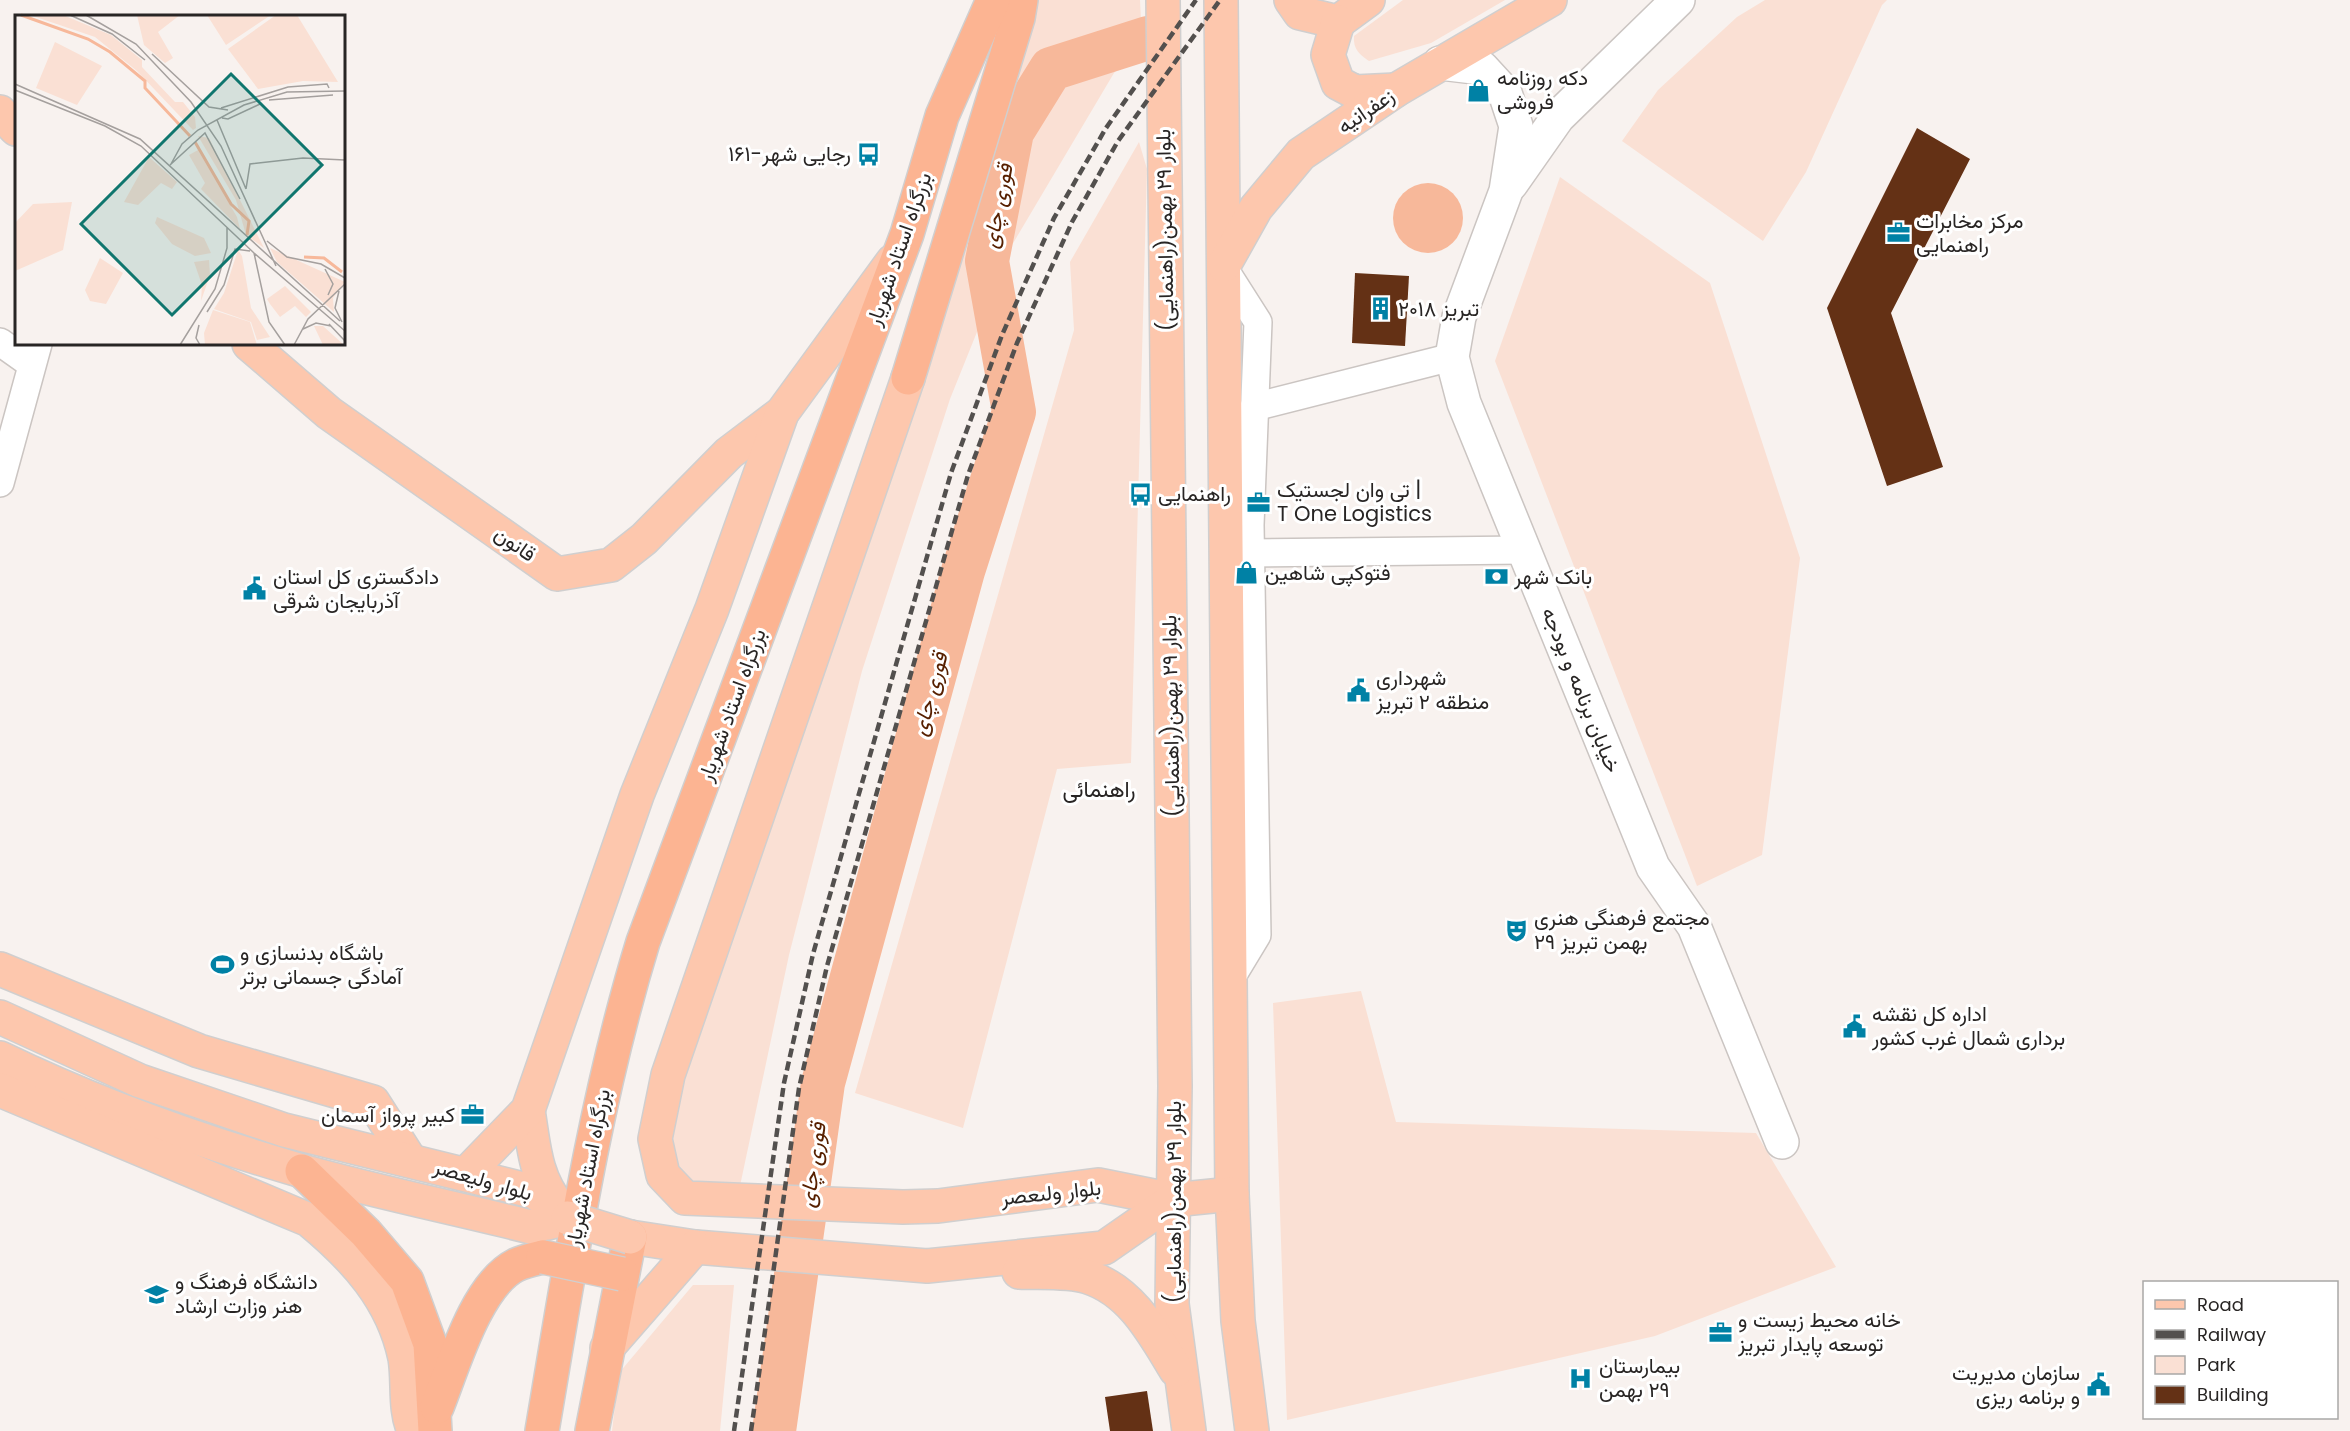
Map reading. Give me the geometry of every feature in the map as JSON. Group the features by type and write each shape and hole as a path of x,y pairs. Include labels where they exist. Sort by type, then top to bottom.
{"highway":[{"path":"942,116 953,54 971,0"},
{"name":"بزرگراه استاد شهریار","path":"542,1431 589,1153 621,1016 643,942 902,248 942,116 993,0"},
{"name":"بزرگراه استاد شهریار","path":"908,378 1014,30 1021,0"},
{"path":"302,1171 366,1233 407,1281 430,1344 428,1425"},
{"path":"592,1431 630,1237"},
{"path":"428,1425 474,1315 489,1291 515,1266 543,1257 622,1274"}],"main road":[{"name":"بلوار ٢٩ بهمن(راهنمایی)","path":"1163,0 1175,1086 1172,1304 1189,1431"},
{"path":"1221,0 1232,1194 1238,1321 1252,1431"},
{"path":"1291,0 1300,13 1338,22"},
{"path":"1368,0 1338,22 1328,54 1338,83 1355,92 1396,90"},
{"name":"زعفرانیه","path":"1223,267 1256,208 1301,154 1396,90 1550,0"},
{"path":"0,112 15,128"},
{"path":"466,1173 528,1110 637,795 712,609 782,413 902,248"},
{"name":"قانون","path":"250,345 329,413 557,574 611,565 644,539 729,453 782,413"},
{"name":"بلوار ولىعصر","path":"908,378 668,1075 655,1139 663,1175 685,1198 903,1207 938,1206 1098,1185 1173,1200"},
{"path":"0,969 199,1051 373,1102 410,1160"},
{"name":"بلوار ولیعصر","path":"0,1017 152,1085 285,1130 466,1173 535,1192 568,1218"},
{"name":"بلوار ولیعصر","path":"0,1058 50,1082 179,1132 302,1171 531,1227 568,1218"},
{"path":"0,1090 309,1220 345,1249 373,1283 392,1317 428,1425"},
{"path":"528,1110 538,1172 546,1190 568,1218 630,1237 695,1246 1088,1277 1119,1294 1146,1321 1181,1378"},
{"path":"927,1266 1104,1248 1173,1200 1232,1194"},
{"path":"607,1348 695,1246"}],"street":[{"name":"خیابان برنامه و بودجه","path":"1506,191 1558,117 1678,0"},
{"name":"خیابان برنامه و بودجه","path":"1440,63 1482,68 1505,93 1516,126 1506,191 1459,317 1452,357 1464,403 1653,867 1694,926 1782,1142"},
{"path":"1223,267 1258,322 1250,553 1257,935 1231,978"},
{"path":"0,342 34,354 0,483"},
{"path":"1254,407 1452,357"},
{"path":"1250,553 1524,550"}],"green space":[{"path":"1034,0 1140,0 1142,44 1114,73 1012,245 950,399 862,671 789,955 737,1200 705,1195 684,1183 672,1162 670,1138 675,1100"},
{"path":"1403,0 1505,0 1431,43 1369,61 1357,51 1354,36"},
{"path":"1765,0 1887,0 1882,5 1806,172 1763,241 1622,141 1658,90 1737,17"},
{"path":"1139,142 1147,169 1131,763 1057,769 963,1128 855,1093 1074,330 1070,262"},
{"path":"1560,177 1710,283 1800,558 1762,855 1697,886 1495,361"},
{"path":"1361,991 1396,1122 1756,1133 1836,1267 1655,1336 1287,1420 1273,1003"},
{"path":"693,1285 734,1285 720,1431 612,1431 619,1373"}],"shaded area":[{"path":"1428,183 1447,189 1457,199 1463,218 1457,237 1447,247 1428,253 1409,247 1399,237 1393,218 1399,199 1409,189"}],"building":[{"name":"مرکز مخابرات راهنمایی","path":"1917,128 1970,159 1891,313 1943,467 1887,486 1827,308"},
{"name":"تبریز ۲۰۱۸","path":"1355,273 1409,276 1405,346 1352,343"},
{"path":"1147,1391 1153,1431 1110,1431 1105,1397"}],"waterway":[{"name":"قوری چای","path":"774,1431 823,1083 963,571 1014,412 987,261 1012,132 1051,69 1148,38"}],"railway":[{"path":"734,1431 784,1083 813,954 951,473 1002,335 1054,218 1106,128 1196,0"},
{"path":"751,1431 799,1088 827,966 968,475 1017,343 1072,222 1118,141 1220,0"}],"place":[{"name":"دکه روزنامه فروشی","path":"1479,90"},
{"name":"۱۶۱-رجایی شهر","path":"869,154"},
{"name":"مرکز مخابرات راهنمایی","path":"1898,233"},
{"name":"تبریز ۲۰۱۸","path":"1380,309"},
{"name":"راهنمایی","path":"1140,494"},
{"name":"تی وان لجستیک | T One Logistics","path":"1259,502"},
{"name":"فتوکپی شاهین","path":"1247,573"},
{"name":"بانک شهر","path":"1496,577"},
{"name":"دادگستری کل استان آذربایجان شرقی","path":"255,589"},
{"name":"شهرداری منطقه ۲ تبریز","path":"1358,690"},
{"name":"مجتمع فرهنگی هنری ۲۹ بهمن تبریز","path":"1516,930"},
{"name":"باشگاه بدنسازی و آمادگی جسمانی برتر","path":"222,965"},
{"name":"اداره کل نقشه برداری شمال غرب کشور","path":"1854,1026"},
{"name":"کبیر پرواز آسمان","path":"473,1115"},
{"name":"دانشگاه فرهنگ و هنر وزارت ارشاد","path":"157,1294"},
{"name":"خانه محیط زیست و توسعه پایدار تبریز","path":"1720,1332"},
{"name":"بیمارستان ٢٩ بهمن","path":"1581,1378"},
{"name":"سازمان مدیریت و برنامه ریزی","path":"2098,1385"}],"district":[{"name":"راهنمائی","path":"1099,789"}]}
